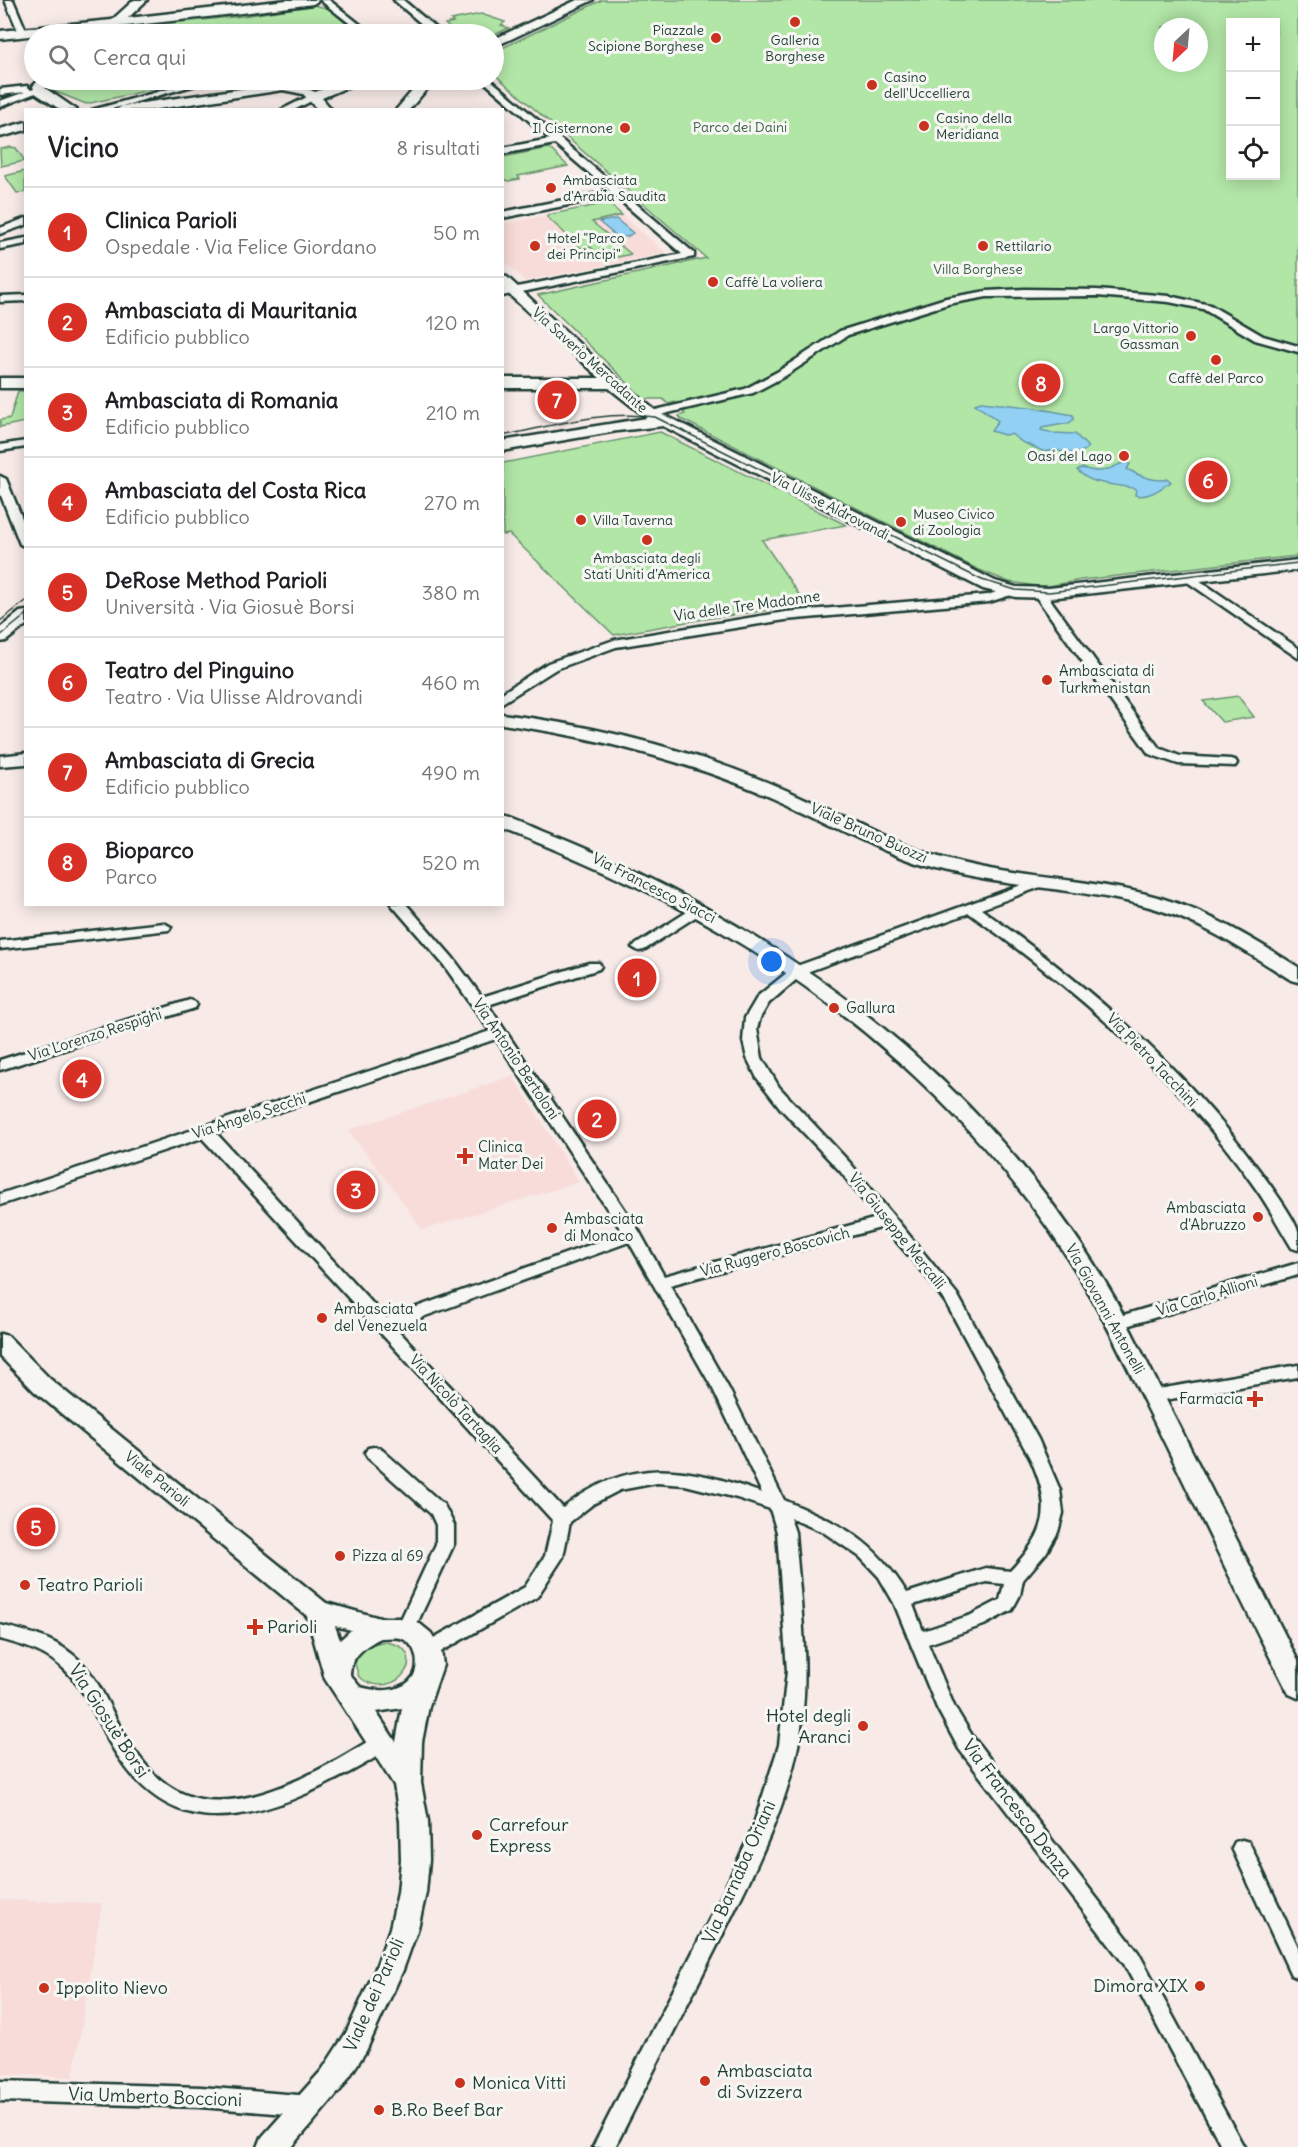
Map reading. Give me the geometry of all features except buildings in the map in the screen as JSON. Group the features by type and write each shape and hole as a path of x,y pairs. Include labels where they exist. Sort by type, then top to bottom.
{"street":[{"path":"0,35 23,33 9,0"},
{"path":"115,23 141,0"},
{"path":"106,24 313,0"},
{"path":"324,0 355,24"},
{"path":"398,0 427,24"},
{"path":"504,38 588,0"},
{"path":"0,92 24,88"},
{"path":"0,104 32,90"},
{"path":"49,90 69,108"},
{"path":"103,108 171,90"},
{"path":"215,90 219,96"},
{"path":"136,108 259,90"},
{"path":"304,90 324,108"},
{"path":"290,108 334,90"},
{"path":"404,108 419,90"},
{"path":"497,90 690,255 508,292"},
{"path":"0,133 24,127"},
{"path":"504,150 556,141"},
{"path":"504,215 616,193"},
{"path":"0,231 24,222"},
{"path":"1,245 24,242"},
{"name":"Via Saverio Mercadante","path":"508,292 612,383 658,418"},
{"path":"504,446 658,418 749,390 782,374 838,335 946,301 1009,292 1116,293 1162,298 1206,307 1259,339 1298,349"},
{"path":"0,299 24,298"},
{"path":"0,383 24,383"},
{"path":"504,383 612,383"},
{"name":"Via Ulisse Aldrovandi","path":"658,418 971,578 1010,591 1040,594 1298,565"},
{"path":"0,448 24,444"},
{"path":"0,479 24,539"},
{"path":"1190,578 1298,654"},
{"name":"Via delle Tre Madonne","path":"504,698 558,663 614,644 785,616 990,598 1010,591"},
{"path":"1040,594 1154,751 1178,760 1230,764"},
{"path":"0,637 24,618"},
{"name":"Viale Bruno Buozzi","path":"504,719 602,734 672,752 781,794 918,856 960,868 1130,897 1176,909 1228,933 1298,976"},
{"path":"0,761 24,758"},
{"name":"Via Francesco Siacci","path":"504,821 598,858 698,909 799,970"},
{"name":"Via Giuseppe Mercalli","path":"1014,1578 1038,1550 1049,1532 1054,1507 1049,1484 992,1370 944,1286 887,1221 839,1159 796,1116 770,1085 753,1052 750,1030 755,1012 773,989 799,970 1038,883"},
{"name":"Via Antonio Bertoloni","path":"400,906 448,961 479,1003 633,1235 722,1389 777,1505"},
{"name":"Via Pietro Tacchini","path":"971,908 1044,961 1108,1014 1147,1052 1229,1143 1260,1183 1298,1244"},
{"path":"639,947 698,909"},
{"path":"0,945 164,927"},
{"path":"479,1003 594,966"},
{"name":"Via Giovanni Antonelli","path":"799,970 903,1054 957,1105 1017,1173 1064,1236 1116,1323 1298,1687"},
{"name":"Via Lorenzo Respighi","path":"0,1065 190,1005"},
{"name":"Via Angelo Secchi","path":"0,1200 499,1033"},
{"name":"Via Nicolò Tartaglia","path":"204,1130 562,1519"},
{"name":"Via Ruggero Boscovich","path":"662,1282 887,1221"},
{"path":"383,1325 633,1235"},
{"name":"Via Carlo Allioni","path":"1116,1323 1298,1269"},
{"name":"Viale Parioli","path":"0,1342 42,1385 318,1611"},
{"path":"1153,1396 1298,1371"},
{"path":"336,1672 344,1652 361,1636 392,1629 445,1544 445,1525 438,1510 374,1453"},
{"name":"Via Francesco Denza","path":"562,1519 601,1491 623,1481 646,1477 685,1478 702,1481 777,1505 829,1527 855,1544 885,1572 903,1601 946,1708 966,1743 1135,1965 1233,2147"},
{"name":"Via Barnaba Oriani","path":"604,2147 729,1901 757,1840 789,1745 796,1650 788,1544 777,1505"},
{"path":"428,1650 531,1592 554,1557 562,1519"},
{"path":"903,1601 986,1575 1014,1578 1011,1597 1003,1607 976,1620 917,1640"},
{"path":"318,1611 392,1629 422,1640 428,1650 430,1665 411,1726 407,1783"},
{"path":"318,1611 341,1685 351,1695 407,1783"},
{"name":"Via Giosuè Borsi","path":"0,1632 44,1644 68,1659 87,1682 123,1750 137,1769 153,1787 181,1802 214,1809 237,1808 282,1797 328,1776 382,1743"},
{"path":"351,1695 371,1701 387,1702 404,1697 423,1684"},
{"name":"Viale dei Parioli","path":"273,2147 332,2079 356,2042 389,1970 404,1928 416,1860 414,1821 407,1783"},
{"path":"1242,1848 1298,1969"},
{"name":"Via Umberto Boccioni","path":"0,2091 201,2097 310,2106"}],"shaded area":[{"path":"608,203 666,253 525,281 504,261 504,224"},
{"name":"Clinica Mater Dei","path":"513,1076 579,1182 422,1230 348,1130"},
{"name":"Ippolito Nievo","path":"0,1900 102,1903 73,2077 0,2074"}],"green space":[{"name":"Villa Borghese","path":"602,0 1298,0 1298,556 1081,580 1044,587 1009,582 977,569 681,419 679,416 685,414 675,402 668,404 663,399 644,399 538,295 706,258 504,83 504,47"},
{"path":"314,5 330,9 347,24 160,24 243,16"},
{"path":"481,14 505,22 502,24 445,24 453,22 451,20"},
{"path":"51,90 150,90 86,104"},
{"path":"16,148 24,161 1,166 0,149"},
{"path":"549,148 568,166 518,176 520,179 508,181 504,179 504,157"},
{"path":"24,171 24,192 17,193 5,176"},
{"path":"608,203 622,215 592,222 631,254 610,259 605,254 598,255 591,247 582,249 547,217 547,215"},
{"path":"18,391 24,391 24,422 0,427 0,420 10,418"},
{"path":"660,432 846,525 762,540 806,605 704,619 614,635 509,534 504,535 504,463"},
{"path":"1238,696 1254,717 1222,722 1203,701"},
{"path":"383,1642 398,1646 407,1653 409,1662 405,1672 397,1680 387,1684 373,1684 359,1677 355,1664 364,1648"}],"water":[{"path":"616,219 633,233 627,237 616,236 599,222"},
{"path":"981,402 1073,415 1074,419 1069,423 1041,430 1075,434 1088,447 1078,453 1045,452 1022,442 1011,434 1004,435 991,431 998,421 975,404"},
{"path":"1125,462 1130,464 1127,469 1136,474 1153,479 1168,479 1171,482 1153,493 1140,496 1135,495 1136,489 1097,482 1077,470 1082,468 1100,471"}],"tram line":[{"path":"504,436 597,417 636,415 655,417 982,580 1016,590 1049,592 1298,563"},
{"path":"0,621 24,603"},
{"path":"0,636 24,617"}],"place":[{"name":"Galleria Borghese","path":"795,22"},
{"name":"Piazzale Scipione Borghese","path":"716,38"},
{"name":"Casino dell'Uccelliera","path":"872,85"},
{"name":"Casino della Meridiana","path":"924,126"},
{"name":"Il Cisternone","path":"625,128"},
{"name":"Ambasciata d'Arabia Saudita","path":"551,188"},
{"name":"Hotel \"Parco dei Principi\"","path":"535,246"},
{"name":"Rettilario","path":"983,246"},
{"name":"Caffè La voliera","path":"713,282"},
{"name":"Largo Vittorio Gassman","path":"1191,336"},
{"name":"Caffè del Parco","path":"1216,360"},
{"name":"Bioparco","path":"1041,383"},
{"name":"Ambasciata di Grecia","path":"557,400"},
{"name":"Oasi del Lago","path":"1124,456"},
{"name":"Teatro del Pinguino","path":"1208,480"},
{"name":"Villa Taverna","path":"581,520"},
{"name":"Museo Civico di Zoologia","path":"901,522"},
{"name":"Ambasciata degli Stati Uniti d'America","path":"647,540"},
{"name":"Ambasciata di Turkmenistan","path":"1047,680"},
{"name":"Clinica Parioli","path":"637,978"},
{"name":"Gallura","path":"834,1008"},
{"name":"Ambasciata del Costa Rica","path":"82,1079"},
{"name":"Ambasciata di Mauritania","path":"597,1119"},
{"name":"Clinica Mater Dei","path":"465,1156"},
{"name":"Ambasciata di Romania","path":"356,1190"},
{"name":"Ambasciata d'Abruzzo","path":"1258,1217"},
{"name":"Ambasciata di Monaco","path":"552,1228"},
{"name":"Ambasciata del Venezuela","path":"322,1318"},
{"name":"Farmacia","path":"1255,1399"},
{"name":"DeRose Method Parioli","path":"36,1527"},
{"name":"Pizza al 69","path":"340,1556"},
{"name":"Teatro Parioli","path":"25,1585"},
{"name":"Parioli","path":"255,1627"},
{"name":"Hotel degli Aranci","path":"863,1726"},
{"name":"Carrefour Express","path":"477,1835"},
{"name":"Dimora XIX","path":"1200,1986"},
{"name":"Ippolito Nievo","path":"44,1988"},
{"name":"Ambasciata di Svizzera","path":"705,2081"},
{"name":"Monica Vitti","path":"460,2083"},
{"name":"B.Ro Beef Bar","path":"379,2110"}],"park label":[{"name":"Parco dei Daini","path":"740,127"}]}
